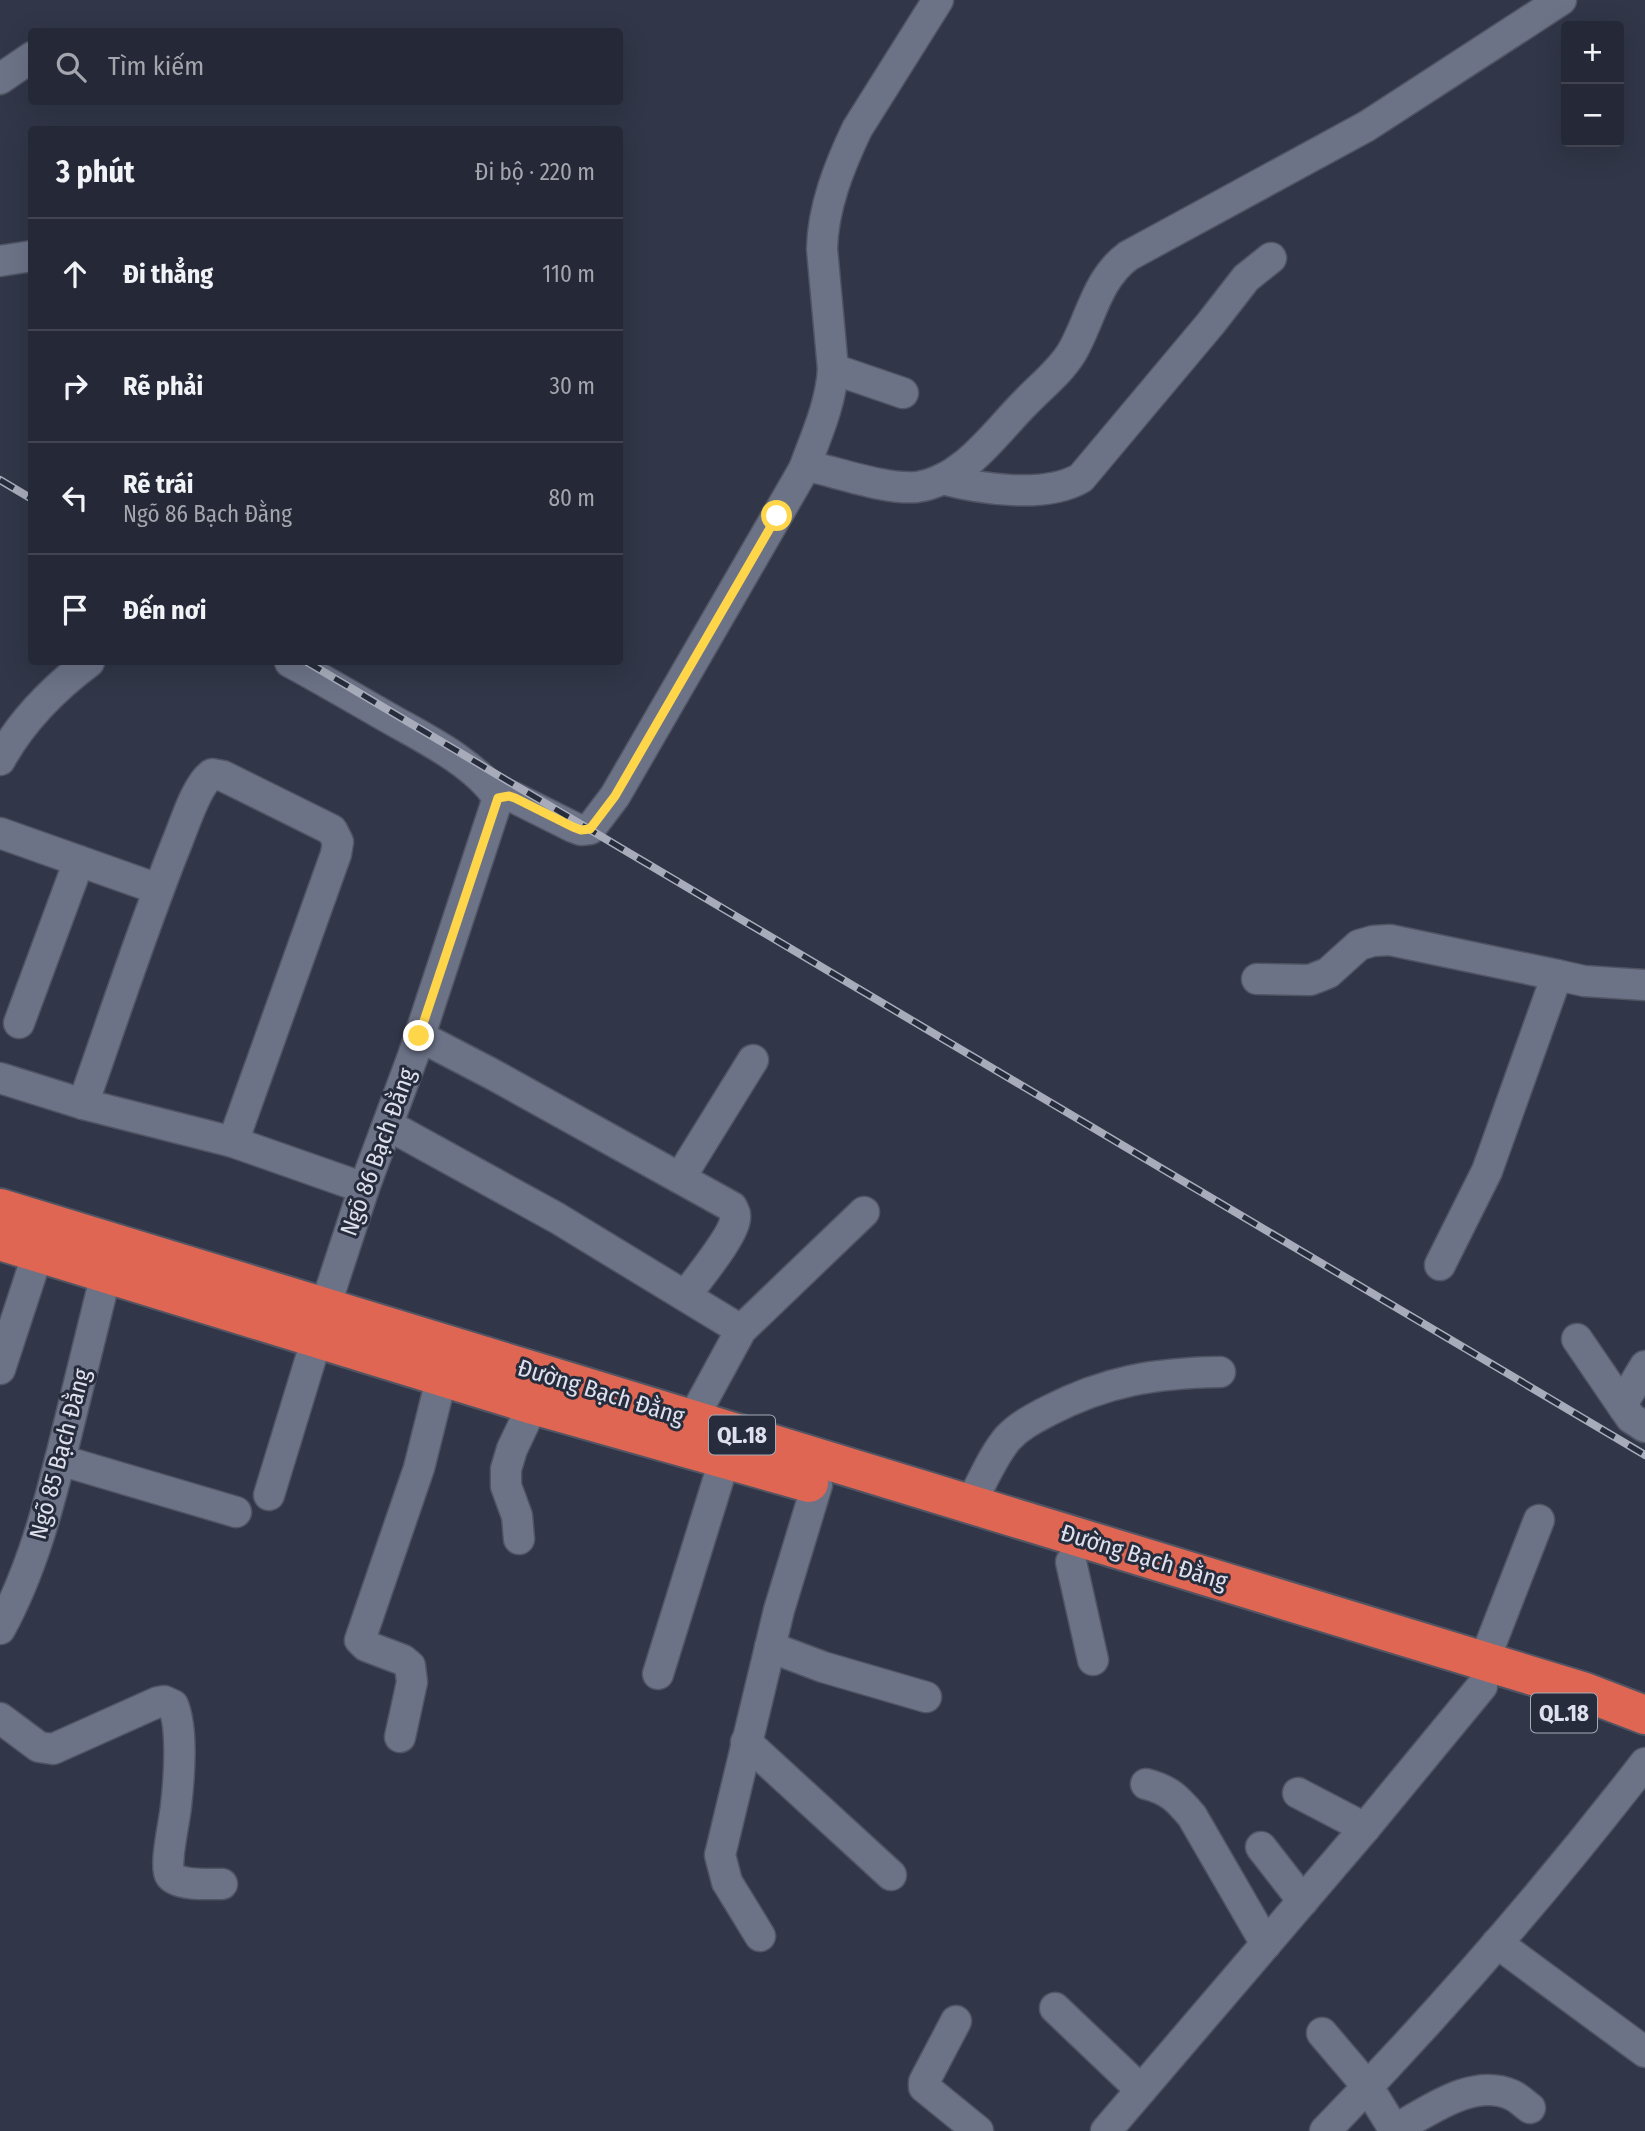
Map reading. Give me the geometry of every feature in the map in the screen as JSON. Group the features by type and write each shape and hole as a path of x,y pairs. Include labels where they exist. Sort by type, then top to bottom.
{"highway":[{"name":"Đường Bạch Đằng","path":"0,1208 47,1245 106,1274 321,1323 442,1376 533,1405 726,1458 1071,1562 1483,1674"},
{"name":"Đường Bạch Đằng","path":"0,1241 47,1245 321,1323 692,1420 970,1504 1483,1674"},
{"name":"QL.18","path":"1483,1674 1584,1692 1645,1715"},
{"name":"QL.18","path":"1483,1674 1538,1703 1645,1742"}],"street":[{"path":"295,665 420,736 470,769 498,798 515,798 573,827 590,829 615,796 804,470 829,400 833,369 822,249 824,217 857,129 938,0"},
{"path":"804,470 812,467 891,486 906,487 918,487 942,479 978,452 1060,369 1079,339 1104,282 1118,263 1367,126 1561,0"},
{"path":"0,79 28,60"},
{"path":"0,261 28,257"},
{"path":"942,479 991,488 1050,489 1071,484 1081,478 1246,278 1271,258"},
{"path":"833,369 903,393"},
{"path":"0,760 36,708 86,665"},
{"path":"83,1104 158,889 201,786 212,774 223,776 332,831 338,842 233,1142"},
{"name":"Ngõ 86 Bạch Đằng","path":"269,1495 364,1188 419,1036 498,798"},
{"path":"0,832 158,889"},
{"path":"19,1023 79,861"},
{"path":"1257,979 1310,980 1328,973 1359,945 1390,940 1584,981 1645,985"},
{"path":"1440,1265 1487,1171 1557,975"},
{"path":"419,1036 732,1207 735,1221 729,1234 686,1296"},
{"path":"680,1178 753,1060"},
{"path":"0,1078 83,1104 233,1142 364,1188"},
{"path":"387,1125 557,1218 741,1330"},
{"path":"692,1420 741,1330 863,1212"},
{"path":"0,1369 47,1245"},
{"name":"Ngõ 85 Bạch Đằng","path":"0,1629 12,1607 33,1554 60,1461 106,1274"},
{"path":"1577,1339 1634,1418"},
{"path":"1634,1418 1624,1401 1645,1366"},
{"path":"970,1504 999,1450 1024,1423 1072,1398 1117,1384 1160,1374 1220,1372"},
{"path":"400,1737 412,1682 410,1666 403,1660 366,1646 360,1640 419,1468 442,1376"},
{"path":"519,1539 517,1516 506,1486 506,1469 512,1449 533,1405"},
{"path":"658,1674 726,1458"},
{"path":"60,1461 236,1512"},
{"path":"760,1936 727,1882 720,1855 770,1647 817,1485"},
{"path":"1106,2131 1365,1828 1483,1674 1539,1520"},
{"path":"1071,1562 1093,1660"},
{"path":"770,1647 824,1667 926,1697"},
{"path":"0,1718 39,1747 53,1749 158,1702 164,1701 173,1705 177,1714 179,1770 168,1868 175,1880 222,1884"},
{"path":"746,1742 891,1875"},
{"path":"1325,2131 1497,1943 1578,1849 1645,1763"},
{"path":"1146,1784 1170,1793 1192,1816 1266,1944"},
{"path":"1298,1793 1365,1828"},
{"path":"1261,1847 1303,1901"},
{"path":"1497,1943 1645,2052"},
{"path":"1055,2008 1141,2091"},
{"path":"956,2021 924,2082 924,2087 978,2131"},
{"path":"1322,2033 1368,2087 1395,2130 1462,2094 1485,2090 1514,2096 1530,2108"}],"railway":[{"path":"0,480 28,497"},
{"path":"312,665 1645,1455"}],"route":[{"path":"419,1036 498,798 515,798 573,827 590,829 615,796 777,516"}]}
